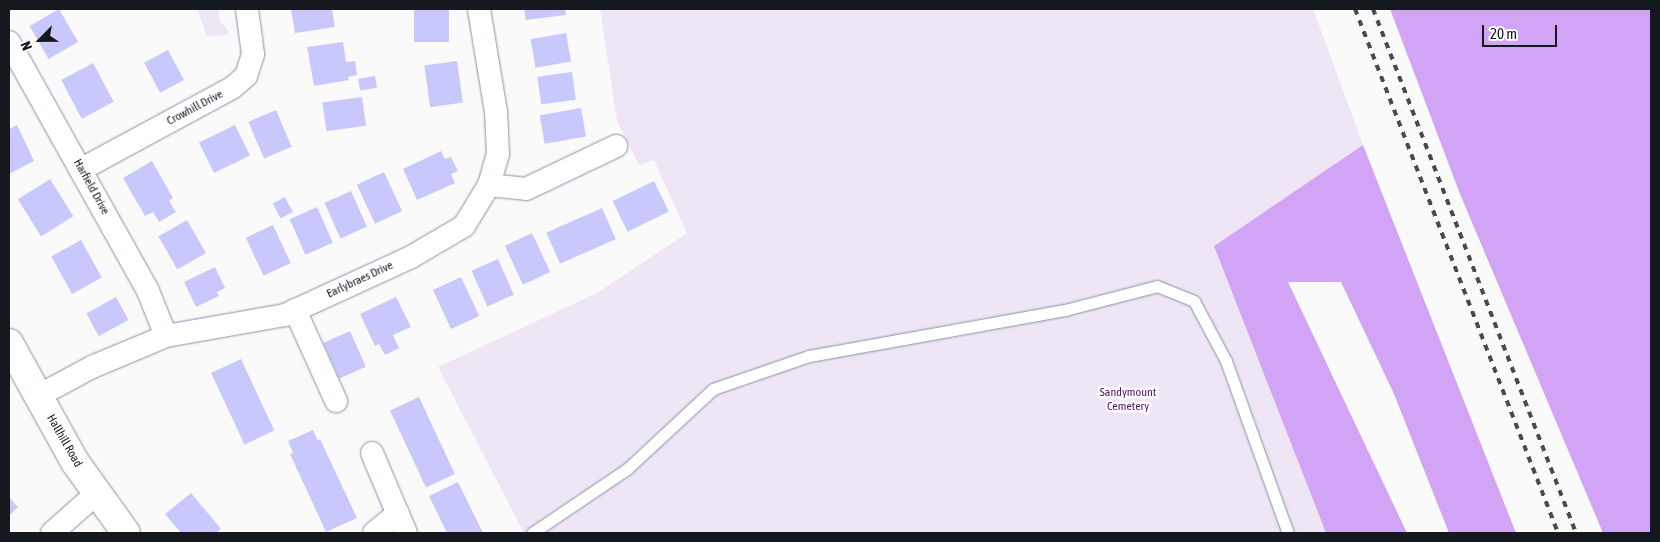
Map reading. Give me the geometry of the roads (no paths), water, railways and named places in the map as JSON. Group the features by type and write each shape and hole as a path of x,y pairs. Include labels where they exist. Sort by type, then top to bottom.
{"street":[{"name":"Crowhill Drive","path":"82,169 232,88 246,76 253,54 246,9"},
{"name":"Earlybraes Drive","path":"38,396 92,367 166,336 285,315 411,256 464,226 489,186 498,154 496,112 479,9"},
{"name":"Harfield Drive","path":"9,42 82,169 148,290 166,336"},
{"path":"489,186 526,189 616,146"},
{"path":"295,310 336,401"},
{"name":"Hallhill Road","path":"9,343 96,494 126,533"},
{"path":"372,453 402,523 374,533"},
{"path":"52,533 96,494"}],"lane":[{"path":"532,533 627,469 713,389 809,356 1065,310 1157,286 1194,300 1226,361 1288,533"}],"railway":[{"path":"1355,9 1558,533"},
{"path":"1373,9 1576,533"}],"park label":[{"name":"Sandymount Cemetery","path":"1128,400"}]}
